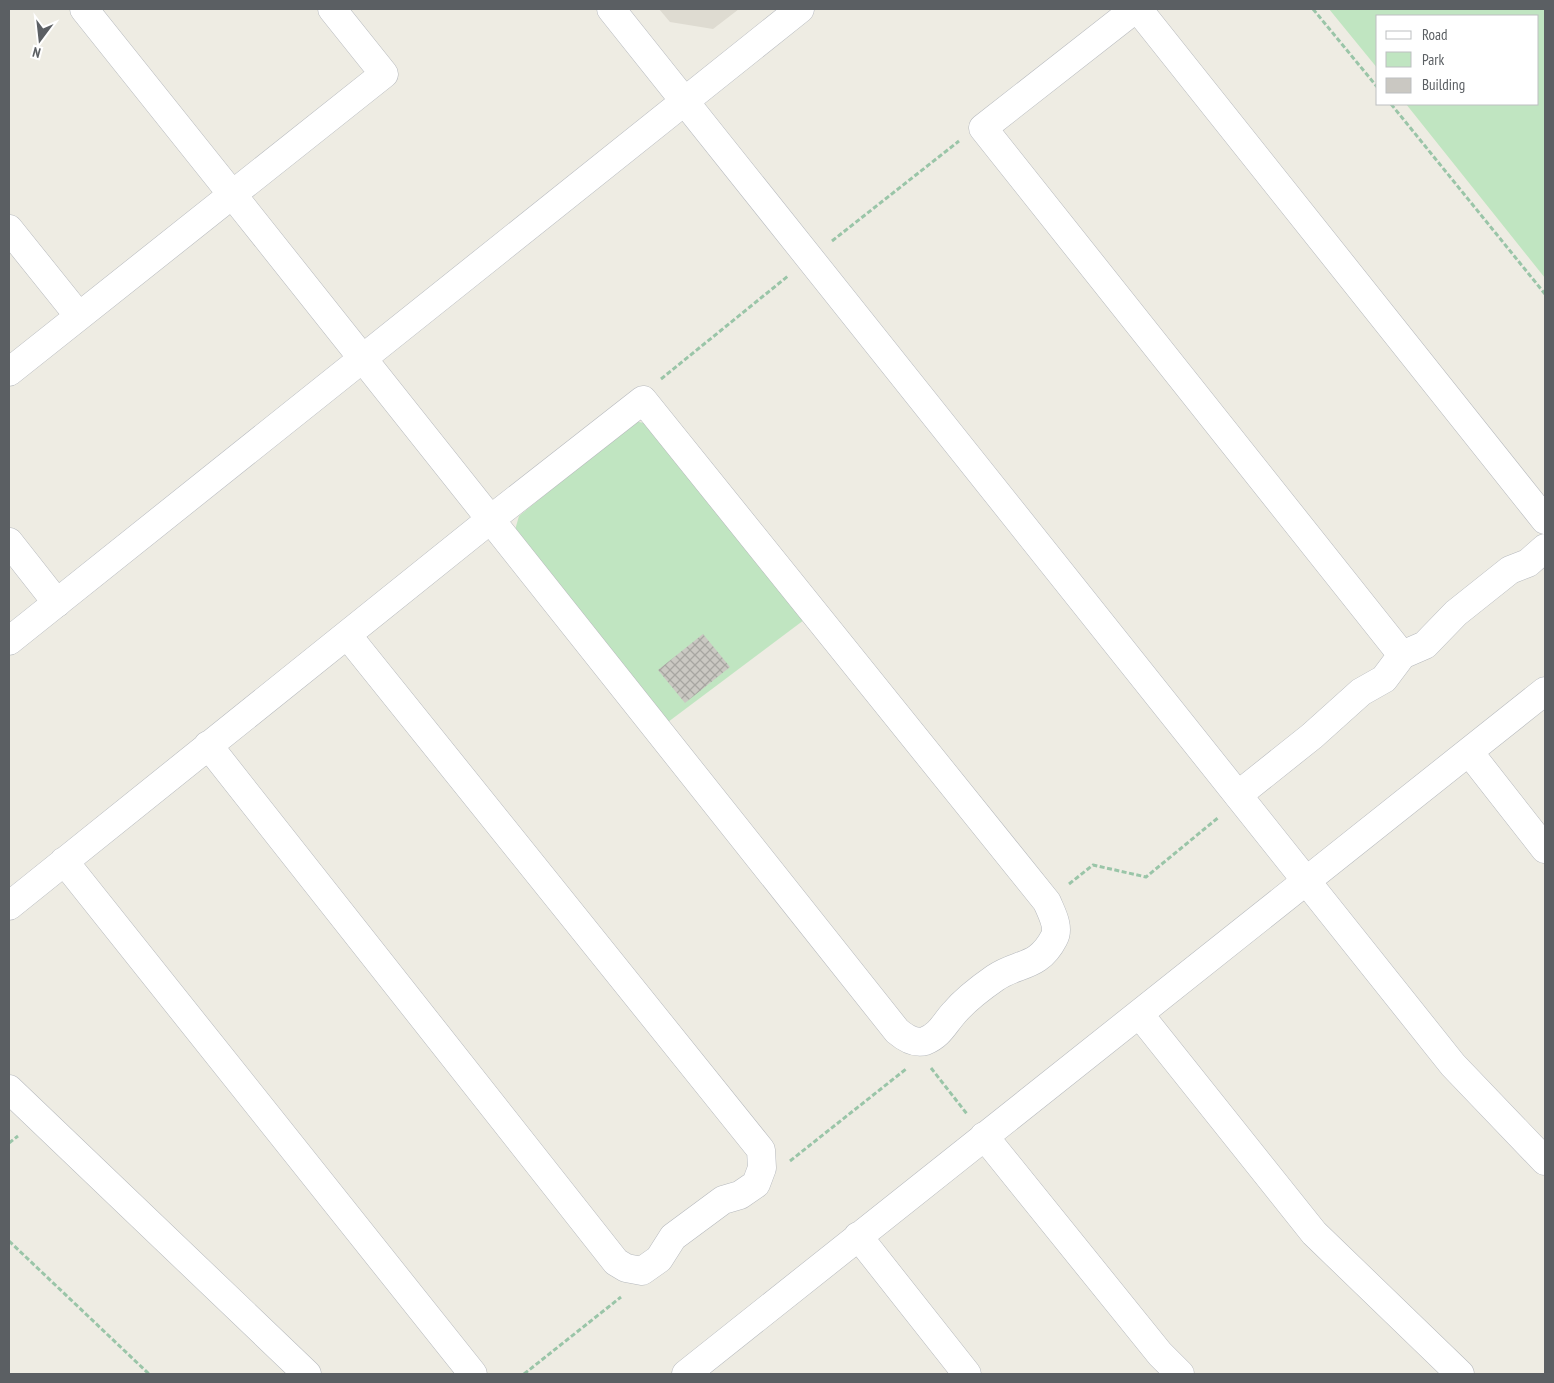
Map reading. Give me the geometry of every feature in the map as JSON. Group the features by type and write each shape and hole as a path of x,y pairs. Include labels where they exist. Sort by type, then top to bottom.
{"street":[{"path":"9,906 208,745 348,636 491,519 643,400 1047,902 1055,921 1055,936 1047,950 1027,964 996,976 955,1012 938,1035 922,1049 897,1031 491,519 363,358 84,9"},
{"path":"9,372 78,315 384,74 332,9"},
{"path":"612,9 1453,1065 1545,1161"},
{"path":"9,641 800,9"},
{"path":"1402,655 984,128 1136,9 1545,520"},
{"path":"9,229 78,315"},
{"path":"9,542 57,603"},
{"path":"1238,795 1312,736 1361,692 1384,678 1402,655 1425,645 1456,614 1510,570 1528,563 1545,548"},
{"path":"208,745 616,1262 626,1268 642,1270 659,1259 673,1237 723,1200 740,1195 756,1184 762,1168 761,1150 348,636"},
{"path":"686,1374 984,1136 1140,1015 1545,691"},
{"path":"1469,752 1545,849"},
{"path":"64,861 473,1374"},
{"path":"1140,1015 1314,1233 1460,1374"},
{"path":"9,1089 307,1374"},
{"path":"984,1136 1160,1354 1180,1374"},
{"path":"858,1236 967,1374"}],"path":[{"path":"1313,9 1376,86"},
{"path":"1391,105 1545,294"},
{"path":"643,400 650,387 810,258 970,133 984,128"},
{"path":"1047,902 1093,866 1146,877 1218,819 1238,795"},
{"path":"762,1168 790,1161 922,1049 984,1136"},
{"path":"9,1241 149,1374"},
{"path":"524,1374 622,1296 642,1270"}],"shaded area":[{"path":"659,9 739,9 713,29 670,22"}],"green space":[{"path":"1329,9 1545,9 1545,278 1407,105 1539,105 1539,15 1376,15 1376,67"},
{"path":"635,421 648,424 804,620 668,722 515,530 519,516"}],"building":[{"path":"703,634 730,667 685,703 658,670"}]}
